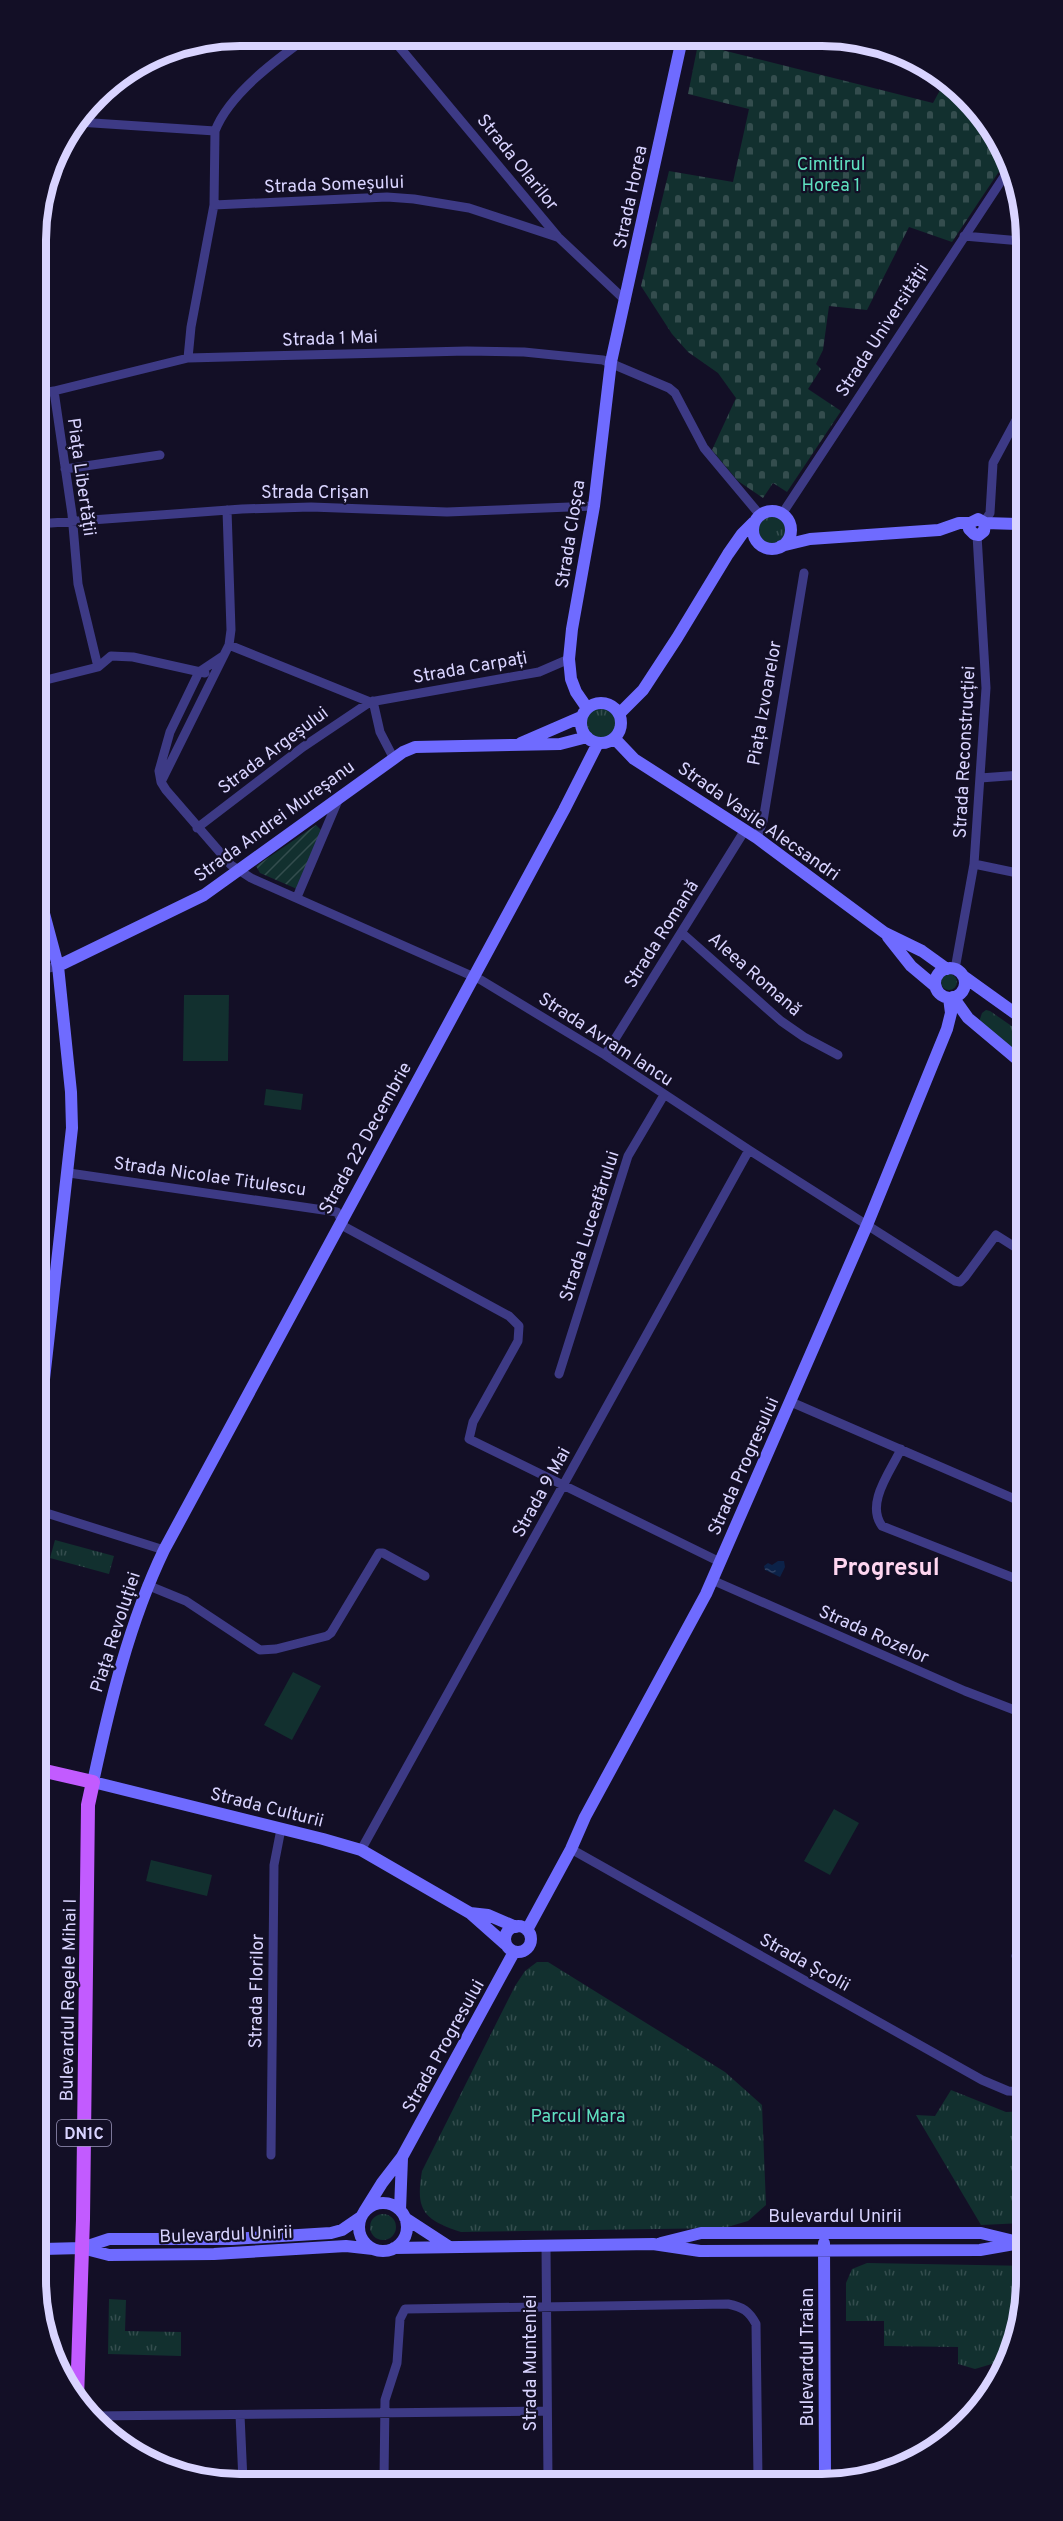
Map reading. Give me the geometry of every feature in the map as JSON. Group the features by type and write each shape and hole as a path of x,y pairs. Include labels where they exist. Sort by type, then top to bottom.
{"main road":[{"name":"Strada Culturii","path":"46,1771 93,1782"},
{"name":"Bulevardul Regele Mihai I","path":"77,2386 82,2248 88,1805 93,1782"}],"street":[{"path":"188,358 191,327 214,205 215,131 218,123 244,89 297,46"},
{"name":"Strada Olarilor","path":"399,46 558,237 626,301"},
{"name":"Strada Horea","path":"611,362 681,46"},
{"path":"87,123 215,131"},
{"name":"Strada Universității","path":"786,518 1005,175"},
{"name":"Strada Someșului","path":"214,205 387,197 414,199 469,208 558,237"},
{"path":"964,236 1016,241"},
{"name":"Strada 1 Mai","path":"54,391 188,358 468,351 576,356 611,362 669,388 675,393 704,448 757,519"},
{"name":"Strada Cloșca","path":"584,712 576,692 569,659 572,629 594,506 611,362"},
{"path":"47,392 54,391"},
{"name":"Piața Libertății","path":"54,391 73,521 78,584 98,667"},
{"name":"Strada Reconstrucției","path":"955,971 974,864 980,778 986,661 978,528 990,513 993,463 1016,420"},
{"path":"65,469 160,455"},
{"name":"Strada Crișan","path":"47,523 227,510 311,507 447,512 594,506"},
{"path":"161,782 229,645 231,630 227,510"},
{"path":"619,714 643,690 728,554 742,534 757,519 772,511 786,518 810,538"},
{"path":"782,546 790,537 786,518"},
{"path":"757,519 753,532 755,539 765,548"},
{"path":"728,554 747,547 782,546 810,538 939,530 950,533 1002,522 1007,525 1016,524"},
{"name":"Piața Izvoarelor","path":"757,838 762,821 804,573"},
{"path":"229,645 371,701 380,732 393,757"},
{"path":"47,680 98,667 111,656 122,656 206,673 211,679"},
{"path":"161,782 159,771 161,758 170,732 199,672 223,656"},
{"name":"Strada Carpați","path":"371,701 539,672 569,659"},
{"name":"Strada Argeșului","path":"197,828 303,747 371,701"},
{"path":"597,703 608,703 619,714 620,727 614,738 605,743 592,740 580,726 584,712 597,703"},
{"name":"Strada Andrei Mureșanu","path":"520,743 584,712"},
{"name":"Strada Vasile Alecsandri","path":"614,738 634,759 757,838 885,933 955,971 1016,1014"},
{"name":"Strada Andrei Mureșanu","path":"58,966 204,896 393,757 415,747 520,743 560,744 592,740"},
{"name":"Strada 22 Decembrie","path":"164,1550 340,1220 590,761 592,740"},
{"path":"161,758 172,760"},
{"path":"980,778 1016,775"},
{"name":"Strada Avram Iancu","path":"161,782 197,828 238,870 474,976 605,1055 749,1150 960,1282 996,1235 1016,1248"},
{"path":"297,897 339,798"},
{"name":"Strada Romană","path":"605,1055 745,830"},
{"path":"974,864 1016,873"},
{"path":"46,1361 69,1173 72,1128 72,1092 58,966 47,922"},
{"name":"Aleea Romană","path":"682,933 781,1021 804,1037 838,1055"},
{"name":"Strada Vasile Alecsandri","path":"885,933 911,966 936,987"},
{"path":"47,968 58,966"},
{"path":"951,998 963,989 955,971 936,977 936,987 941,994 951,998 968,1018 1016,1058"},
{"name":"Strada Progresului","path":"363,2215 382,2183 402,2157 510,1948 507,1932 522,1928 571,1849 585,1817 712,1580 867,1225 947,1029 951,1013 951,998"},
{"name":"Strada Luceafărului","path":"559,1374 628,1156 664,1095"},
{"name":"Strada 9 Mai","path":"361,1851 749,1150"},
{"name":"Strada Nicolae Titulescu","path":"69,1173 331,1210 337,1212 345,1227 509,1316 519,1326 518,1341 473,1422 469,1439 563,1486"},
{"path":"791,1402 1016,1499"},
{"path":"901,1449 874,1509 882,1526 1016,1579"},
{"path":"563,1486 720,1563"},
{"path":"46,1513 164,1550"},
{"name":"Piața Revoluției","path":"93,1782 106,1722 147,1585 164,1550"},
{"path":"147,1585 186,1601 246,1642 264,1650 327,1636 331,1633 379,1553 383,1552 425,1576"},
{"name":"Strada Rozelor","path":"712,1580 965,1691 1016,1711"},
{"name":"Strada Culturii","path":"93,1782 361,1851 470,1913 510,1948"},
{"name":"Strada Florilor","path":"271,2155 274,1865 281,1829"},
{"name":"Strada Școlii","path":"571,1849 982,2080 1008,2091 1016,2091"},
{"name":"Strada Culturii","path":"470,1913 488,1915 522,1928"},
{"name":"Strada Progresului","path":"510,1948 523,1951 529,1946 530,1938 522,1928"},
{"name":"Strada Progresului","path":"402,2157 402,2214"},
{"name":"Bulevardul Unirii","path":"82,2248 109,2239 232,2239 342,2230 381,2203 388,2204 448,2246"},
{"path":"394,2248 404,2238 407,2224 402,2214"},
{"path":"363,2215 360,2232 362,2239 373,2249"},
{"name":"Bulevardul Unirii","path":"653,2244 701,2233 824,2235 981,2233 1016,2241"},
{"name":"Bulevardul Traian","path":"824,2235 825,2474"},
{"name":"Bulevardul Unirii","path":"46,2249 82,2248 109,2255 214,2254 346,2246 380,2251 394,2248 448,2246 653,2244 700,2250 980,2250 1016,2243"},
{"name":"Strada Munteniei","path":"546,2245 548,2474"},
{"path":"384,2474 384,2413 398,2356 399,2319 405,2309 728,2304 750,2312 756,2324 758,2474"},
{"path":"103,2416 547,2411"},
{"path":"240,2415 243,2474"}],"green space":[{"name":"Cimitirul Horea 1","path":"698,46 706,46 933,103 941,88 976,122 1002,167 952,242 909,227 867,310 829,306 823,350 816,364 821,369 808,389 841,411 787,492 773,483 763,498 738,481 712,450 736,398 718,373 688,352 672,334 641,286 669,171 733,182 749,109 688,94"},
{"path":"772,516 782,520 786,530 782,540 772,544 762,540 758,530 762,520"},
{"path":"601,706 612,711 617,722 612,733 601,738 590,733 585,722 590,711"},
{"path":"316,825 322,831 297,889 260,873 256,866"},
{"path":"949,974 957,982 949,990 941,982"},
{"path":"184,995 229,995 228,1061 183,1061"},
{"path":"986,1010 990,1011 1016,1029 1016,1054 979,1022 982,1013"},
{"path":"266,1089 303,1094 301,1110 264,1105"},
{"path":"55,1540 114,1556 109,1574 50,1558"},
{"path":"293,1672 321,1686 292,1740 264,1725"},
{"path":"834,1809 859,1823 830,1875 804,1861"},
{"path":"151,1860 212,1875 207,1896 146,1881"},
{"name":"Parcul Mara","path":"537,1962 548,1962 725,2072 762,2105 766,2205 748,2221 724,2228 461,2232 438,2223 425,2212 420,2196 422,2171 515,1986 525,1971"},
{"path":"951,2090 1006,2112 1016,2112 1016,2223 981,2225 916,2115 935,2116"},
{"path":"383,2214 392,2218 396,2227 392,2236 383,2240 374,2236 370,2227 374,2218"},
{"path":"867,2263 1016,2266 1013,2318 999,2362 975,2369 958,2364 958,2347 884,2346 884,2321 846,2321 846,2283 852,2269"},
{"path":"109,2299 126,2300 125,2331 181,2332 181,2356 108,2354"}],"water":[{"path":"784,1561 785,1567 780,1577 765,1570 764,1566"}],"district":[{"name":"Progresul","path":"886,1567"}]}
